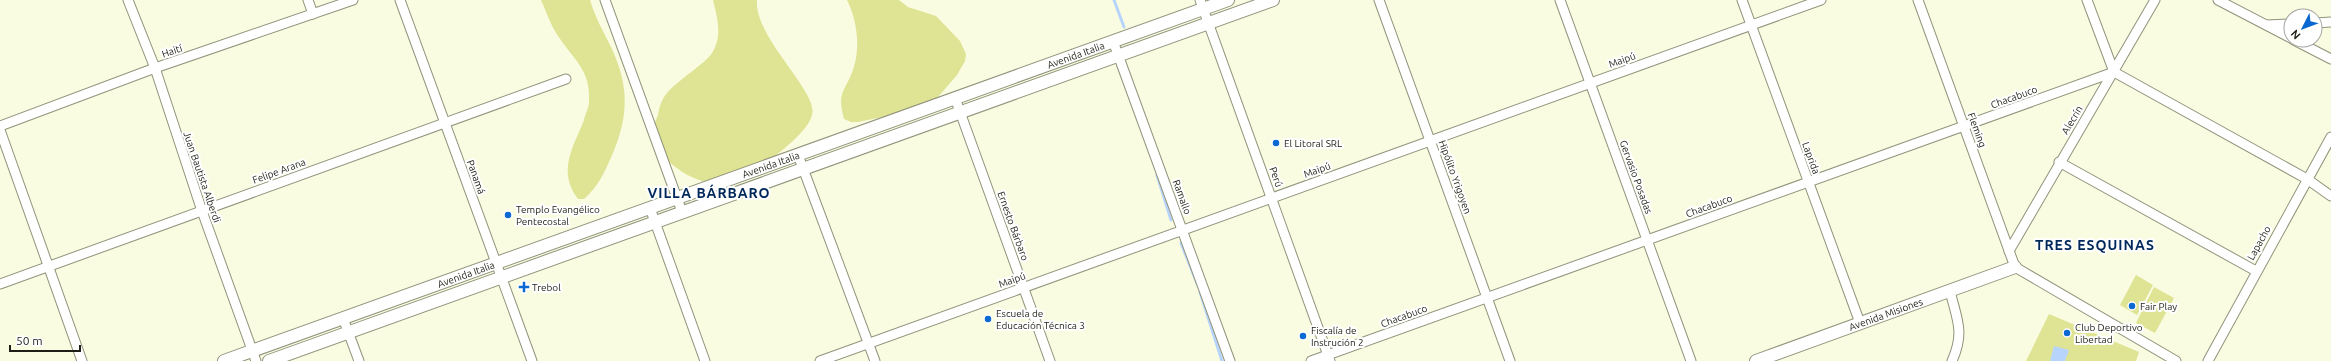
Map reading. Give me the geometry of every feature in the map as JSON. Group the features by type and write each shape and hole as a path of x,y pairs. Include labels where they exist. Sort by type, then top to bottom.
{"main road":[{"name":"Avenida Italia","path":"224,361 254,356 343,318 1113,41 1202,4 1228,0"},
{"name":"Avenida Italia","path":"269,361 1273,0"},
{"name":"Avenida Misiones","path":"1761,360 2015,267"}],"street":[{"name":"Juan Bautista Alberdi","path":"128,0 155,68 202,211 254,356"},
{"path":"308,0 313,14"},
{"name":"Haití","path":"0,126 155,68 353,0"},
{"name":"Panamá","path":"400,0 532,361"},
{"path":"605,0 682,212"},
{"name":"Hipólito Yrigoyen","path":"1379,0 1510,361"},
{"name":"Gervasio Posadas","path":"1560,0 1691,361"},
{"name":"Laprida","path":"1742,0 1860,324"},
{"name":"Maipú","path":"820,361 1821,0"},
{"name":"Fleming","path":"1918,0 2015,267"},
{"path":"2087,0 2114,72 2307,179 2331,196"},
{"name":"Alecrín","path":"2009,251 2059,162 2114,72 2155,0"},
{"path":"2218,0 2283,34"},
{"name":"Perú","path":"1202,4 1329,358"},
{"path":"2266,25 2283,24"},
{"name":"Ramallo","path":"1113,41 1230,361"},
{"path":"2310,48 2331,59"},
{"name":"Chacabuco","path":"1311,361 1329,358 1487,298 2114,72"},
{"name":"Felipe Arana","path":"0,284 566,79"},
{"name":"Ernesto Bárbaro","path":"955,98 1050,361"},
{"path":"0,130 82,361"},
{"name":"Lapacho","path":"2208,361 2256,271 2331,137"},
{"path":"798,155 875,361"},
{"path":"2059,162 2256,271"},
{"path":"650,208 654,223 704,361"},
{"path":"2015,267 2176,361"},
{"path":"1950,291 1960,334 1959,345 1952,361"},
{"path":"343,318 358,361"}],"green space":[{"path":"541,0 590,0 617,61 624,87 625,100 622,126 613,153 601,178 594,189 584,199 578,199 572,189 568,169 572,150 588,106 589,91 584,73 555,32"},
{"path":"713,0 757,0 759,15 765,31 806,93 812,105 812,115 810,121 795,139 765,166 751,176 738,183 730,184 702,181 674,166 659,150 653,132 660,106 665,95 709,57 715,47 718,26"},
{"path":"847,0 899,0 908,7 936,16 960,41 966,54 965,61 957,75 938,97 926,108 858,122 851,122 844,119 841,98 853,70 857,53 857,34 853,16"},
{"path":"2136,275 2153,285 2137,315 2120,305"},
{"path":"2154,287 2174,298 2155,333 2136,323"},
{"name":"Club Deportivo Libertad","path":"2049,314 2139,352 2136,361 2026,361"}],"water":[{"path":"2054,346 2069,350 2065,361 2050,361"}],"waterway":[{"path":"1114,0 1124,27"},
{"path":"1157,175 1171,220"},
{"path":"1181,243 1198,286"},
{"path":"1200,292 1222,361"}],"place":[{"name":"El Litoral SRL","path":"1276,143"},
{"name":"Templo Evangélico Pentecostal","path":"508,215"},
{"name":"Trebol","path":"524,287"},
{"name":"Fair Play","path":"2132,306"},
{"name":"Escuela de Educación Técnica 3","path":"988,319"},
{"name":"Club Deportivo Libertad","path":"2067,333"},
{"name":"Fiscalía de Instrución 2","path":"1303,336"}],"district":[{"name":"VILLA BÁRBARO","path":"709,193"},
{"name":"TRES ESQUINAS","path":"2095,245"}]}
